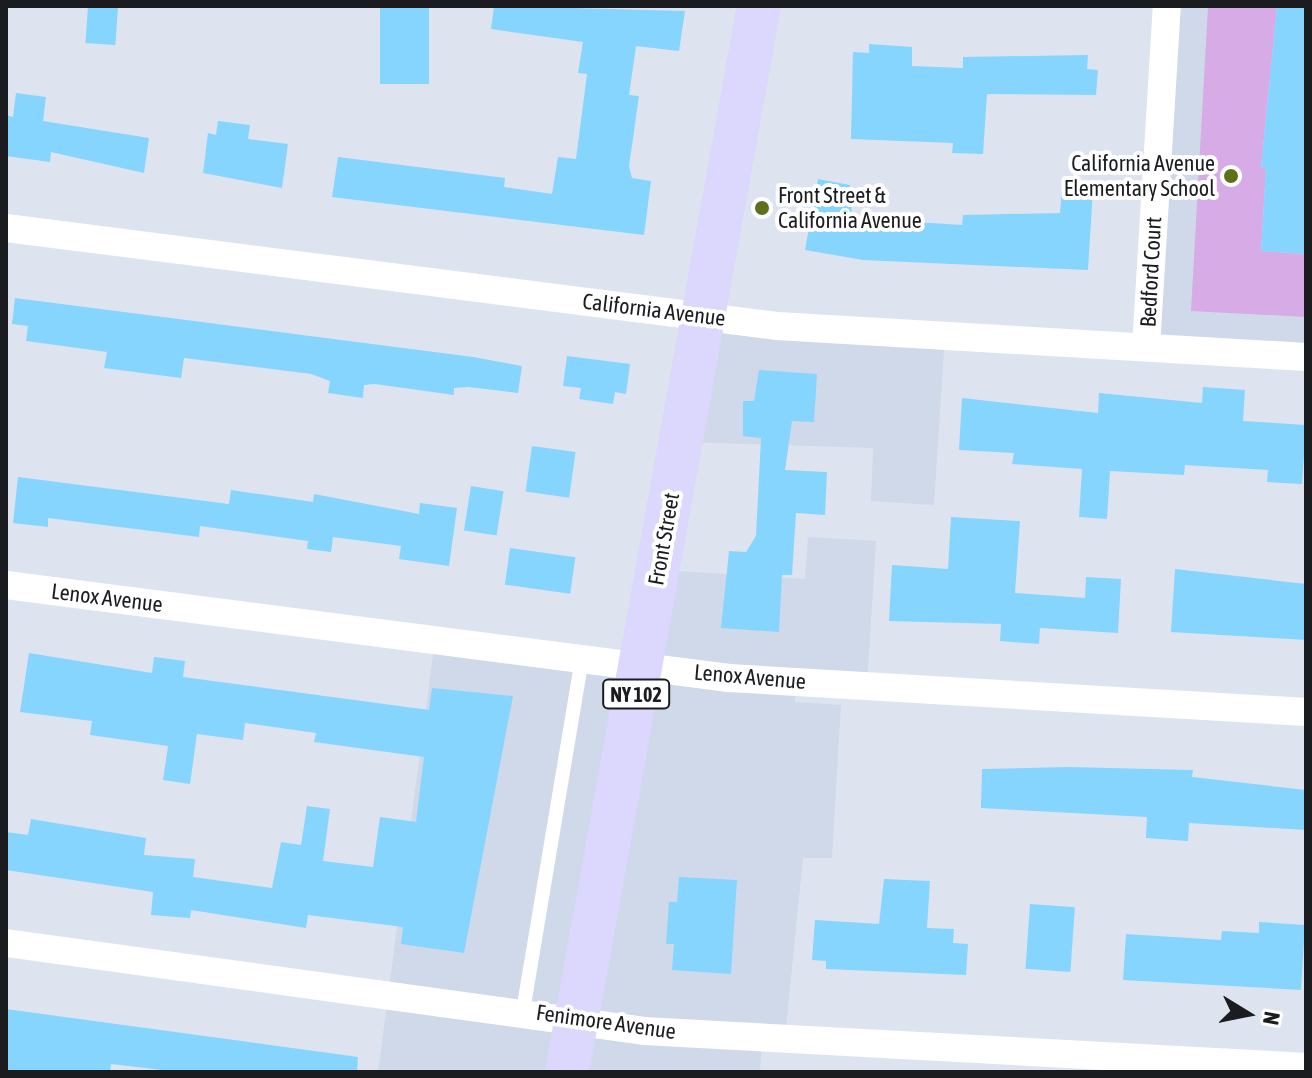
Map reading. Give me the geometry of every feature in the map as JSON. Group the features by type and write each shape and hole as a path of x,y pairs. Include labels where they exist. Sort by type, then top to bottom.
{"main road":[{"name":"Front Street","path":"567,1072 759,6"}],"street":[{"name":"Bedford Court","path":"1146,347 1167,6"},
{"name":"California Avenue","path":"6,228 777,326 1306,357"},
{"name":"Lenox Avenue","path":"6,585 729,678 1306,712"},
{"name":"Fenimore Avenue","path":"6,943 577,1018 644,1031 1306,1067"}],"lane":[{"path":"523,1011 582,658"}],"shaded area":[{"name":"California Avenue Elementary School","path":"1167,6 1306,6 1306,357 1146,347"},
{"path":"1208,6 1277,6 1261,167 1266,168 1261,251 1306,254 1306,317 1191,311"},
{"path":"705,316 945,336 934,505 871,501 873,448 682,442"},
{"path":"808,537 876,541 867,686 796,682 795,702 841,705 832,858 803,858 785,1038 762,1037 760,1072 378,1072 435,640 641,666 659,570 805,579"}],"building":[{"path":"88,6 118,8 115,45 85,43"},
{"path":"380,6 429,6 429,84 380,84"},
{"path":"494,6 685,11 679,51 636,46 629,95 639,96 629,166 632,178 651,181 644,235 332,197 338,157 505,178 504,187 552,194 558,157 576,159 587,74 578,73 583,42 491,29"},
{"path":"1277,6 1306,6 1306,254 1261,251 1266,168 1261,168"},
{"path":"869,44 912,47 912,66 963,68 963,57 1088,55 1087,69 1098,70 1096,95 987,94 983,154 952,153 953,143 851,139 853,52 869,53"},
{"path":"16,93 46,97 43,121 149,138 144,173 51,152 50,162 6,156 6,115 13,117"},
{"path":"218,121 250,125 248,139 288,144 282,188 203,173 208,133 216,135"},
{"path":"818,179 850,185 852,218 962,225 963,215 1060,213 1062,187 1093,189 1088,270 863,260 805,250"},
{"path":"15,298 473,357 522,366 518,393 469,387 454,388 454,395 375,384 364,385 363,398 328,393 330,381 311,374 184,358 181,378 104,368 107,352 26,341 28,326 12,324"},
{"path":"567,356 630,364 626,394 615,392 613,404 579,399 581,388 563,386"},
{"path":"759,370 817,374 814,422 792,421 785,470 827,472 825,515 796,513 792,575 782,575 779,632 721,628 729,551 746,552 756,536 761,438 743,436 743,401 754,401"},
{"path":"1203,387 1245,390 1243,421 1306,425 1302,484 1267,482 1268,470 1185,465 1184,475 1110,471 1107,519 1079,517 1082,469 1012,464 1014,453 959,450 962,398 1098,413 1099,393 1202,403"},
{"path":"532,446 576,452 569,498 526,492"},
{"path":"18,477 229,504 231,490 313,502 314,494 419,514 420,503 457,508 449,566 399,559 401,546 333,537 331,552 307,549 308,541 200,526 199,537 48,518 48,527 13,523"},
{"path":"471,486 504,491 497,536 464,530"},
{"path":"951,517 1020,521 1015,593 1085,598 1086,577 1121,579 1118,633 1040,628 1039,644 1000,641 1001,624 889,621 892,565 948,569"},
{"path":"510,548 575,557 570,594 505,585"},
{"path":"1175,569 1306,584 1306,640 1171,632"},
{"path":"29,653 152,673 154,657 185,661 183,677 429,710 432,688 513,696 464,953 401,944 403,927 308,915 306,928 191,910 190,918 151,915 153,892 6,870 6,832 28,835 31,819 146,838 144,855 195,859 193,877 272,888 281,842 301,845 307,806 330,809 323,861 373,867 380,817 416,822 424,757 314,742 316,733 245,723 243,740 197,734 190,784 163,780 168,746 90,735 92,721 20,712"},
{"path":"1069,767 1193,770 1192,777 1306,790 1306,830 1189,823 1188,841 1146,838 1147,817 981,808 982,769"},
{"path":"679,877 737,880 731,974 672,970 674,944 666,944 669,902 677,902"},
{"path":"884,879 930,881 927,928 954,929 953,943 968,944 966,975 826,969 826,961 812,960 815,920 879,924"},
{"path":"1030,904 1075,907 1070,972 1025,969"},
{"path":"1259,922 1305,925 1301,990 1123,980 1126,934 1221,940 1222,931 1259,933"},
{"path":"6,1009 358,1057 357,1072 179,1072 111,1064 110,1072 6,1072"}],"place":[{"name":"California Avenue Elementary School","path":"1231,176"},
{"name":"Front Street & California Avenue","path":"762,208"}]}
